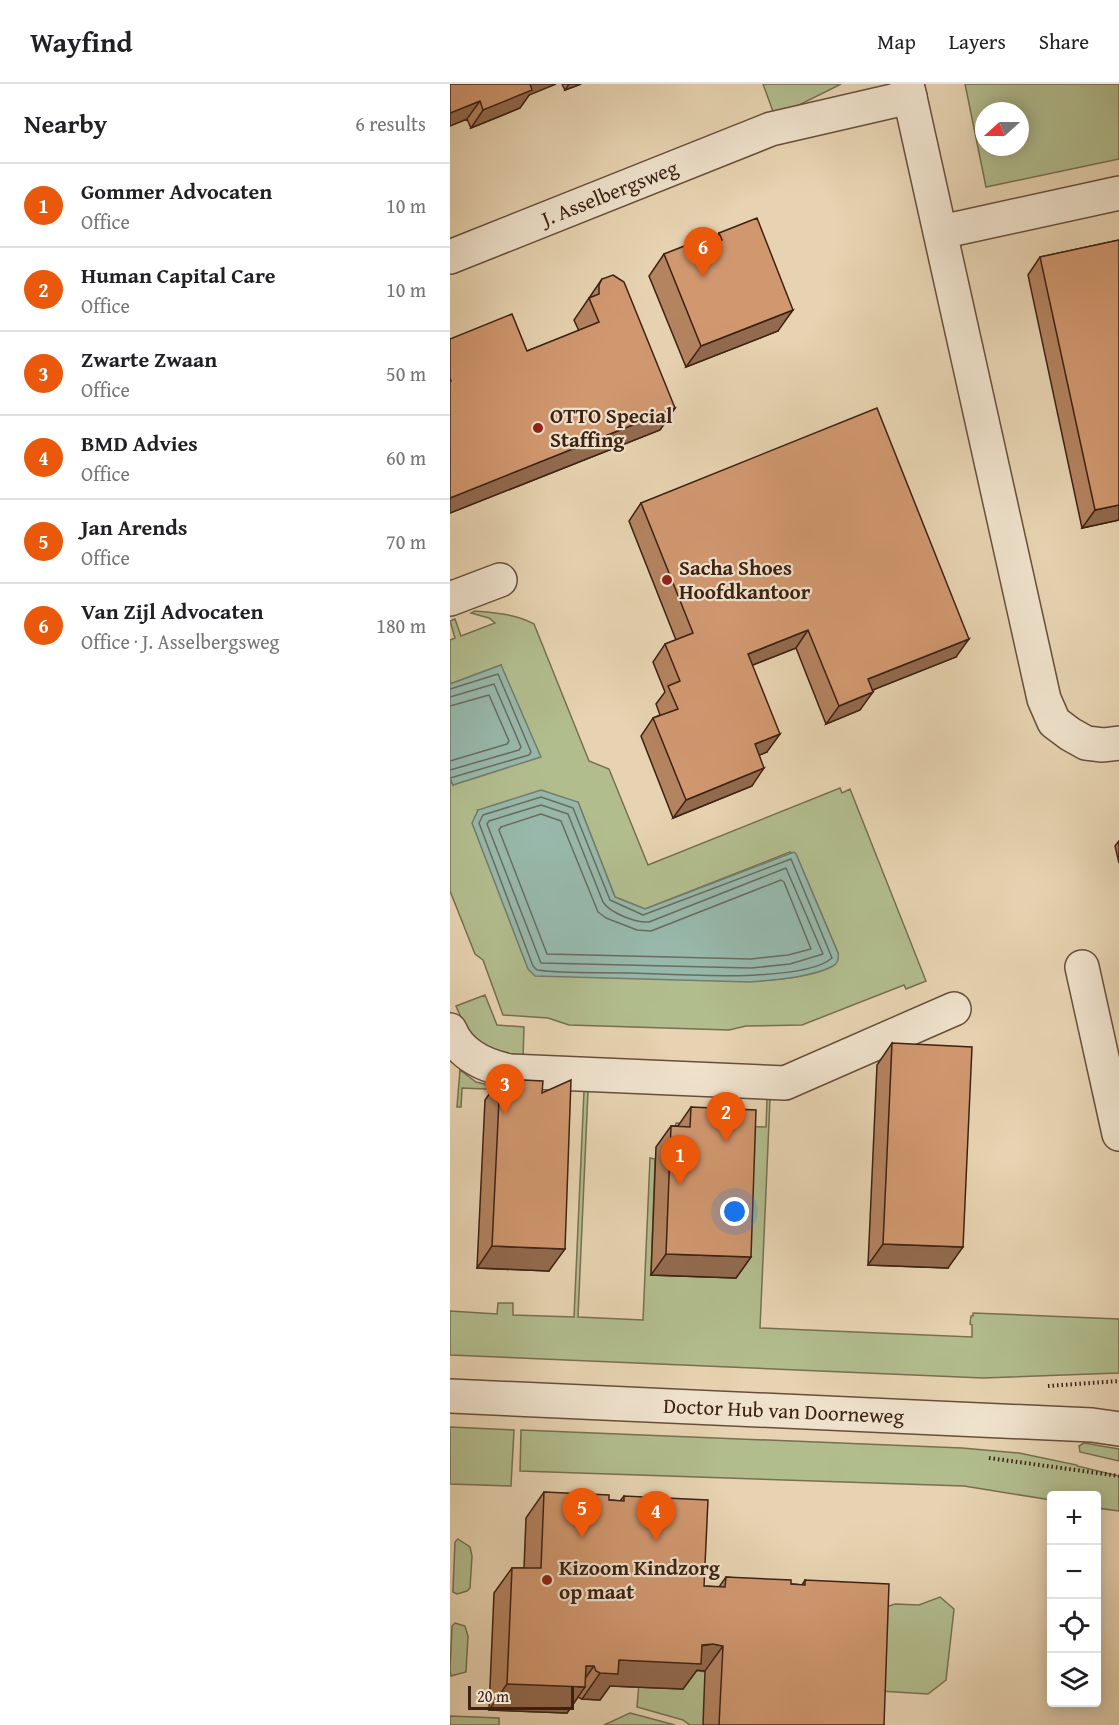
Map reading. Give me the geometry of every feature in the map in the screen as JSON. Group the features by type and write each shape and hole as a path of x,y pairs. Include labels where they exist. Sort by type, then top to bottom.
{"street":[{"name":"J. Asselbergsweg","path":"450,257 771,129 908,91"},
{"path":"908,91 1044,699 1054,722 1070,734 1086,743 1103,745 1119,743"},
{"path":"941,232 1119,193"},
{"path":"450,599 500,580"},
{"path":"1082,966 1119,1134"},
{"path":"450,1030 467,1054 487,1066 510,1071 785,1083 954,1010"},
{"name":"Doctor Hub van Doorneweg","path":"450,1396 1080,1424 1119,1429"}],"green space":[{"path":"763,84 841,84 775,117"},
{"path":"965,84 1119,84 1119,159 986,187 980,156 1029,156 1029,102 975,102 975,133"},
{"path":"475,611 506,614 534,624 589,761 609,769 648,865 840,788 842,793 850,789 926,981 906,989 904,985 802,1025 746,1026 729,1030 569,1025 548,1018 503,1015 483,960 475,954 450,891 450,778 453,785 501,665 450,684 450,640 455,638 450,621 455,619 461,636 495,623 489,618 471,613","holes":["578,802 615,897 645,909 790,852 796,854 838,953 835,962 825,969 810,974 774,980 730,981 478,810"]},
{"path":"485,995 497,1025 524,1027 523,1059 489,1048 467,1029 456,1006"},
{"path":"460,1070 476,1082 510,1090 462,1088 461,1107 457,1107"},
{"path":"584,1091 588,1091 578,1317 643,1320 650,1158 655,1159 651,1275 676,1123 766,1127 767,1099 770,1099 760,1328 972,1337 972,1325 970,1324 973,1313 1119,1319 1119,1373 983,1378 450,1355 450,1311 497,1314 498,1303 513,1303 513,1315 574,1317"},
{"path":"450,1427 514,1430 511,1486 450,1484"},
{"path":"521,1430 962,1448 1019,1453 1119,1476 1119,1511 1101,1509 1101,1491 1047,1491 1047,1499 964,1486 520,1471"},
{"path":"1084,1443 1119,1449 1119,1461 1080,1452 1079,1446"},
{"path":"458,1539 470,1547 472,1556 470,1588 457,1594 453,1592 453,1589 455,1542"},
{"path":"940,1597 954,1609 946,1680 928,1694 864,1690 867,1613 895,1604 919,1605"},
{"path":"455,1623 465,1626 468,1636 466,1672 451,1676 452,1626"},
{"path":"696,1671 710,1672 708,1725 690,1725 683,1720 637,1707 639,1683"},
{"path":"630,1713 675,1725 604,1725"},
{"path":"450,1716 499,1718 499,1725 450,1725"}],"water":[{"path":"501,665 541,757 453,785 450,778 450,684"},
{"path":"541,790 578,802 615,897 645,909 794,852 838,953 837,962 815,973 751,982 535,976 528,969 472,823 478,810"}],"building":[{"path":"450,84 530,84 532,90 483,110 480,101 450,113"},
{"path":"757,218 793,310 701,346 664,254 702,239 705,247 722,240 719,233"},
{"path":"1119,240 1119,505 1095,510 1040,257"},
{"path":"613,275 624,282 675,408 450,498 450,339 512,314 527,351 599,322 589,298 599,294 602,279"},
{"path":"877,408 969,639 868,679 873,692 839,706 808,630 748,654 780,734 755,744 764,768 686,800 653,718 678,709 668,686 680,681 665,644 693,633 641,503"},
{"path":"892,1043 972,1047 963,1247 883,1244"},
{"path":"500,1079 543,1081 542,1093 571,1080 565,1249 492,1246"},
{"path":"691,1107 756,1110 751,1257 666,1254 671,1126 690,1127"},
{"path":"544,1492 609,1495 609,1500 624,1501 624,1496 708,1500 704,1586 725,1587 726,1577 791,1580 791,1584 805,1585 805,1580 889,1584 884,1725 719,1725 723,1646 713,1644 702,1645 701,1664 619,1660 618,1674 600,1673 594,1666 586,1666 585,1687 507,1684 512,1568 541,1568"}],"place":[{"name":"Van Zijl Advocaten","path":"703,277"},
{"name":"OTTO Special Staffing","path":"538,428"},
{"name":"Sacha Shoes Hoofdkantoor","path":"667,580"},
{"name":"Zwarte Zwaan","path":"505,1114"},
{"name":"Human Capital Care","path":"726,1142"},
{"name":"Gommer Advocaten","path":"680,1185"},
{"name":"Jan Arends","path":"582,1538"},
{"name":"BMD Advies","path":"656,1541"},
{"name":"Kizoom Kindzorg op maat","path":"547,1580"}]}
